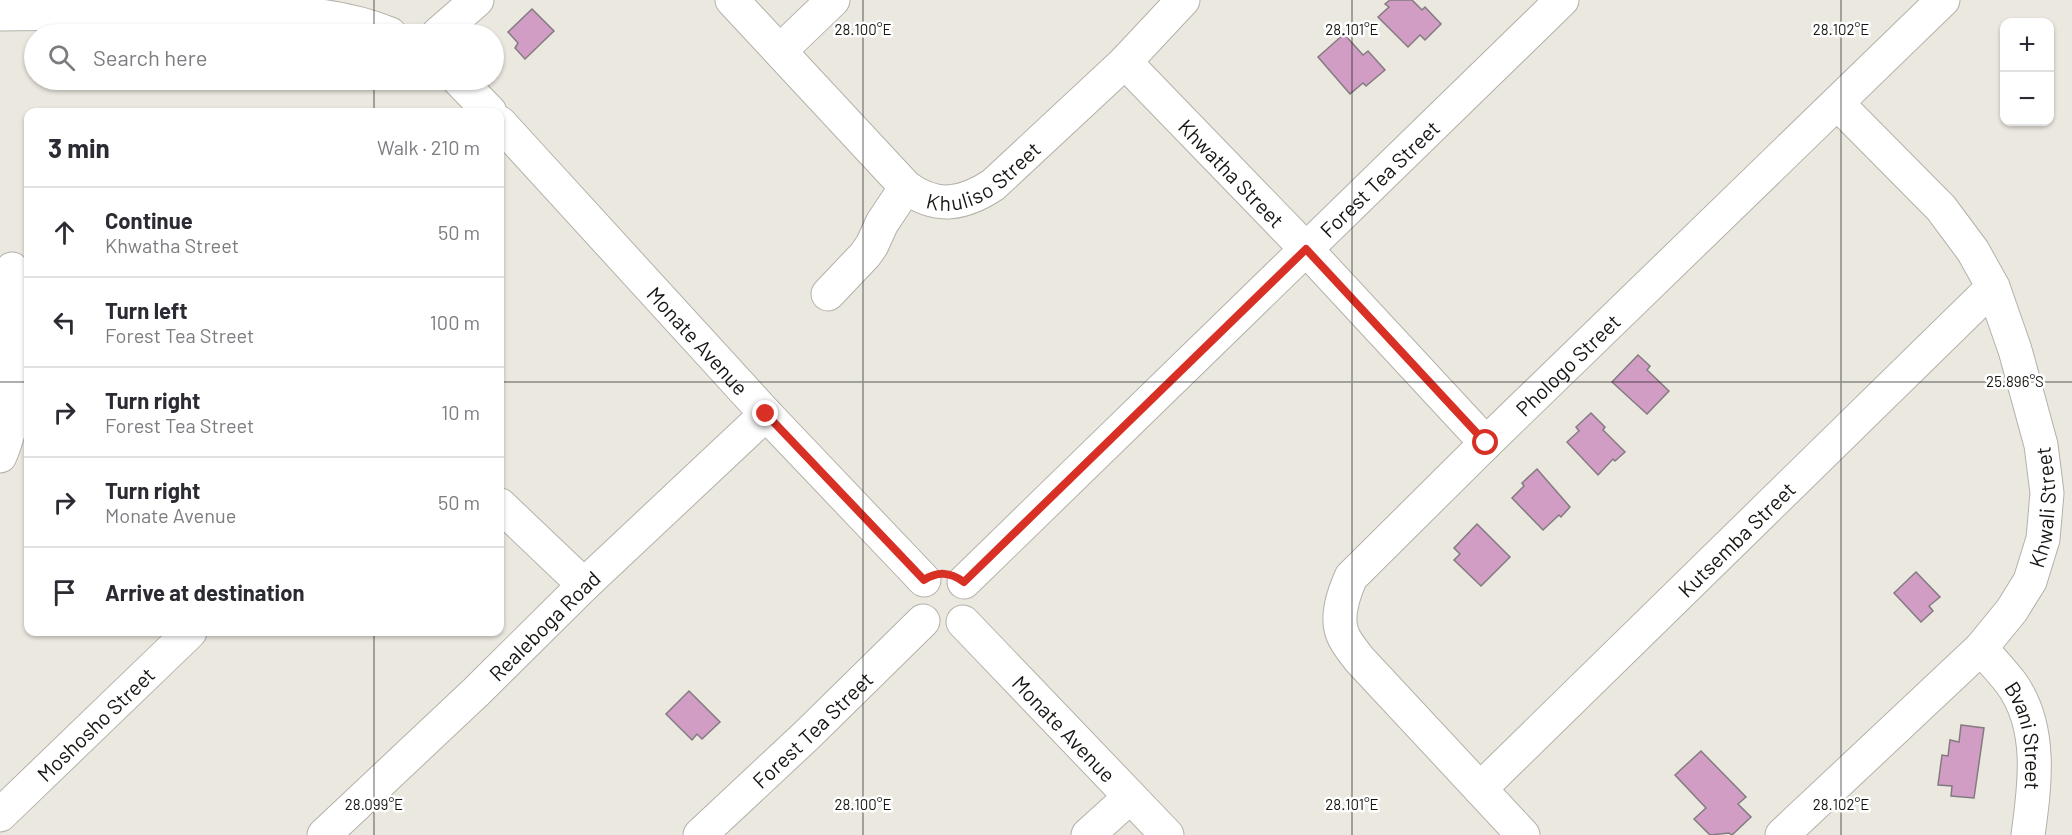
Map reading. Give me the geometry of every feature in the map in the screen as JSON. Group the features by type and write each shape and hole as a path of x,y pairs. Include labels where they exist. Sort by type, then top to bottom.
{"street":[{"path":"449,24 477,0"},
{"name":"Khuliso Street","path":"732,0 906,188 919,197 936,201 964,200 975,197 993,185 1125,62 1184,0"},
{"path":"780,51 833,0"},
{"name":"Forest Tea Street","path":"964,582 1562,0"},
{"name":"Phologo Street","path":"1523,835 1359,659 1342,633 1341,614 1344,593 1351,577 1943,0"},
{"path":"0,14 281,12 360,24"},
{"name":"Khwatha Street","path":"1125,62 1306,249 1486,443"},
{"path":"468,90 485,108"},
{"name":"Khwali Street","path":"1782,835 1981,648 2012,610 2030,581 2043,539 2047,493 2041,445 2015,350 1993,288 1973,251 1941,208 1838,104"},
{"name":"Monate Avenue","path":"504,127 766,414 924,580"},
{"path":"828,294 865,255 882,223 906,188"},
{"path":"0,456 8,438 13,408 14,269"},
{"name":"Kutsemba Street","path":"1480,789 1993,288"},
{"name":"Realeboga Road","path":"324,835 766,414"},
{"path":"504,509 584,585"},
{"path":"944,573 955,575 964,582 970,589 972,606 963,622 953,628 943,630 923,621 917,611 915,600 917,590 924,580 933,574 944,573"},
{"name":"Forest Tea Street","path":"700,835 807,735 923,621"},
{"name":"Monate Avenue","path":"963,622 1167,835"},
{"name":"Moshosho Street","path":"0,815 186,636"},
{"name":"Bvani Street","path":"1981,648 2012,684 2026,712 2032,735 2035,774 2028,835"},
{"path":"1088,835 1130,797"}],"building":[{"path":"1390,0 1412,0 1422,10 1425,7 1441,24 1425,40 1420,35 1408,47 1378,17 1389,7 1385,4"},
{"path":"532,9 554,31 525,59 515,48 518,43 508,32"},
{"path":"1344,34 1363,55 1368,51 1385,70 1366,86 1363,83 1350,94 1318,57"},
{"path":"1638,355 1650,366 1647,370 1669,391 1647,414 1612,382"},
{"path":"1591,413 1605,427 1603,430 1625,452 1615,461 1613,459 1598,475 1567,442 1579,431 1576,427"},
{"path":"1537,469 1570,507 1543,530 1512,498 1524,486 1522,483"},
{"path":"1477,524 1510,557 1481,586 1454,560 1460,554 1454,548"},
{"path":"1916,572 1940,597 1929,606 1933,611 1921,622 1894,593"},
{"path":"689,691 720,722 702,739 697,734 692,740 666,714"},
{"path":"1961,725 1984,728 1974,798 1951,796 1952,786 1938,785 1942,755 1948,756 1950,740 1959,742"},
{"path":"1701,751 1746,797 1738,804 1751,817 1732,835 1729,833 1710,835 1694,819 1706,808 1675,775"}],"route":[{"path":"766,414 924,580 933,574 944,573 955,575 964,582 1306,249 1486,443"}]}
